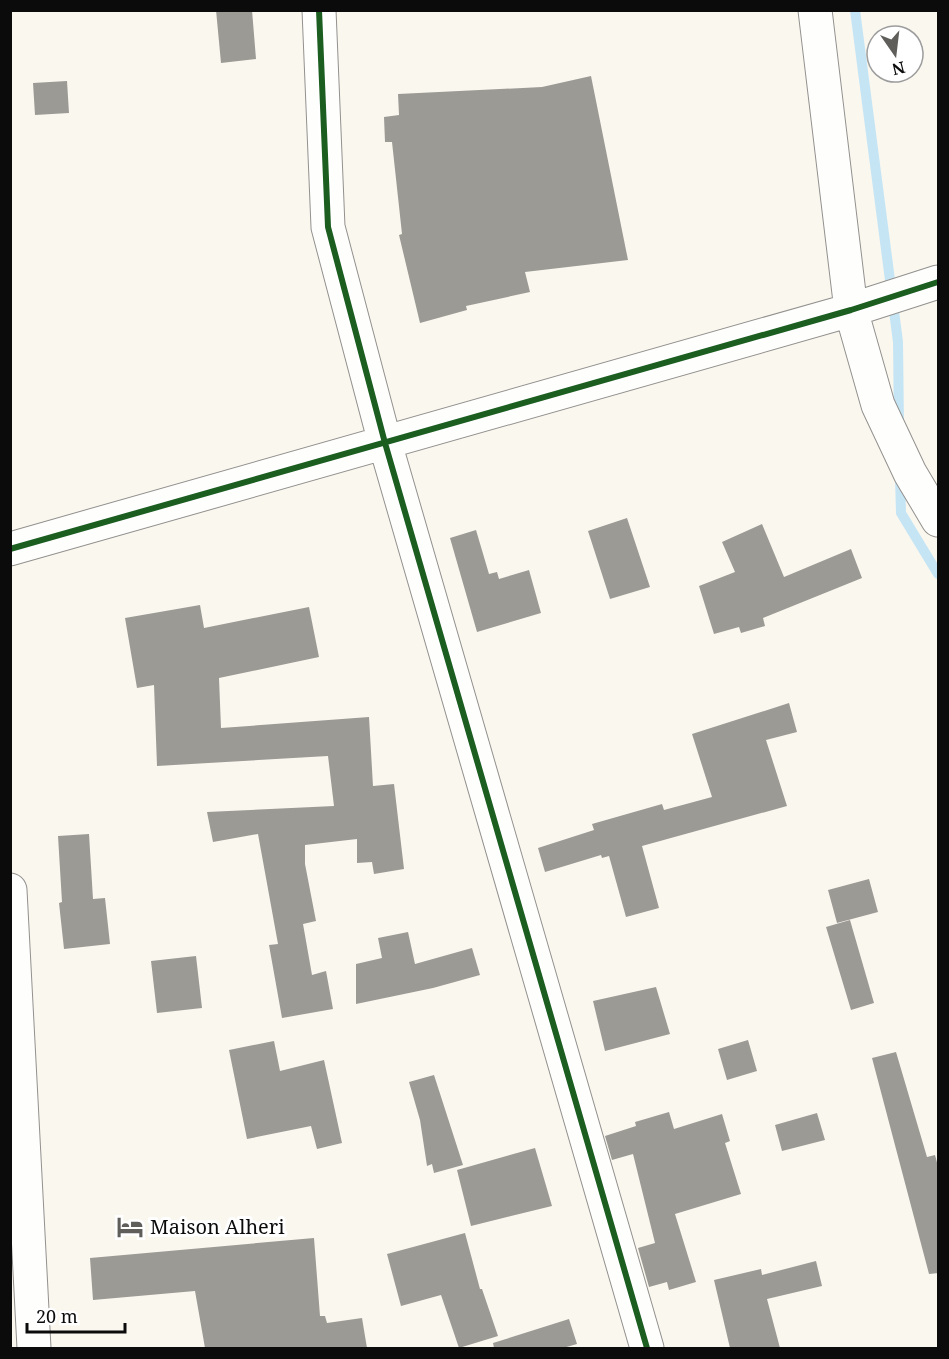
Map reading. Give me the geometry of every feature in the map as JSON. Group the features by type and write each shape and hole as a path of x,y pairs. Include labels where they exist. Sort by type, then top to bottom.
{"street":[{"path":"319,10 328,226 385,443 647,1348"},
{"path":"815,10 850,310 878,405 910,473 939,520"},
{"path":"10,549 850,310 939,282"},
{"path":"10,890 34,1348"}],"building":[{"path":"216,10 252,10 256,59 221,63"},
{"path":"591,76 628,260 525,272 530,292 466,306 467,310 420,323 399,235 402,234 392,142 385,142 384,117 399,115 398,94 542,87"},
{"path":"67,81 69,113 35,115 33,83"},
{"path":"627,518 650,587 610,599 588,531"},
{"path":"762,524 784,577 851,549 862,578 763,618 765,626 741,633 739,627 714,634 699,586 735,572 722,542"},
{"path":"476,530 489,574 497,572 499,579 529,570 541,613 477,632 450,538"},
{"path":"200,605 204,628 309,607 319,657 219,678 221,728 369,717 373,786 394,784 404,869 374,874 372,862 357,863 357,839 305,845 305,864 316,921 303,924 312,975 326,971 333,1009 282,1018 269,945 278,944 258,834 213,842 207,812 334,806 328,756 157,766 154,685 137,688 125,618"},
{"path":"789,703 797,732 766,740 787,806 642,846 659,908 626,917 609,856 602,858 601,855 545,872 538,848 594,830 592,824 662,804 664,810 712,797 692,734"},
{"path":"89,834 93,899 105,898 110,944 64,949 59,903 62,902 58,836"},
{"path":"869,879 878,912 837,923 828,890"},
{"path":"850,920 874,1003 851,1010 826,927"},
{"path":"408,932 415,964 472,948 480,975 433,988 356,1004 356,964 382,958 378,938"},
{"path":"196,956 202,1008 157,1013 151,961"},
{"path":"656,987 670,1034 605,1051 593,1001"},
{"path":"748,1040 757,1071 727,1080 718,1049"},
{"path":"274,1041 280,1071 324,1060 342,1143 317,1149 311,1126 247,1139 229,1050"},
{"path":"896,1052 927,1157 935,1155 939,1170 939,1273 929,1274 872,1058"},
{"path":"434,1075 463,1165 434,1173 432,1164 427,1166 420,1120 409,1082"},
{"path":"669,1112 674,1129 722,1114 730,1141 725,1143 741,1194 675,1214 696,1282 669,1290 667,1282 649,1287 638,1248 655,1243 633,1154 612,1160 605,1136 636,1126 635,1122"},
{"path":"817,1113 825,1140 782,1151 775,1125"},
{"path":"535,1148 552,1206 471,1226 457,1170"},
{"path":"465,1233 480,1289 482,1289 498,1336 459,1348 441,1295 401,1306 387,1254"},
{"path":"314,1238 320,1316 325,1316 327,1323 362,1318 367,1348 205,1348 195,1291 93,1300 90,1258"},
{"path":"816,1261 822,1286 767,1299 780,1348 730,1348 714,1280 761,1269 762,1275"},
{"path":"569,1319 577,1344 563,1348 494,1348 493,1343"}],"waterway":[{"path":"855,10 898,342 899,425"},
{"path":"900,477 901,513 938,574"}],"cycle path":[{"path":"319,10 328,227 385,443 647,1348"},
{"path":"10,549 851,310 938,282"}],"place":[{"name":"Maison Alheri","path":"130,1227"}]}
